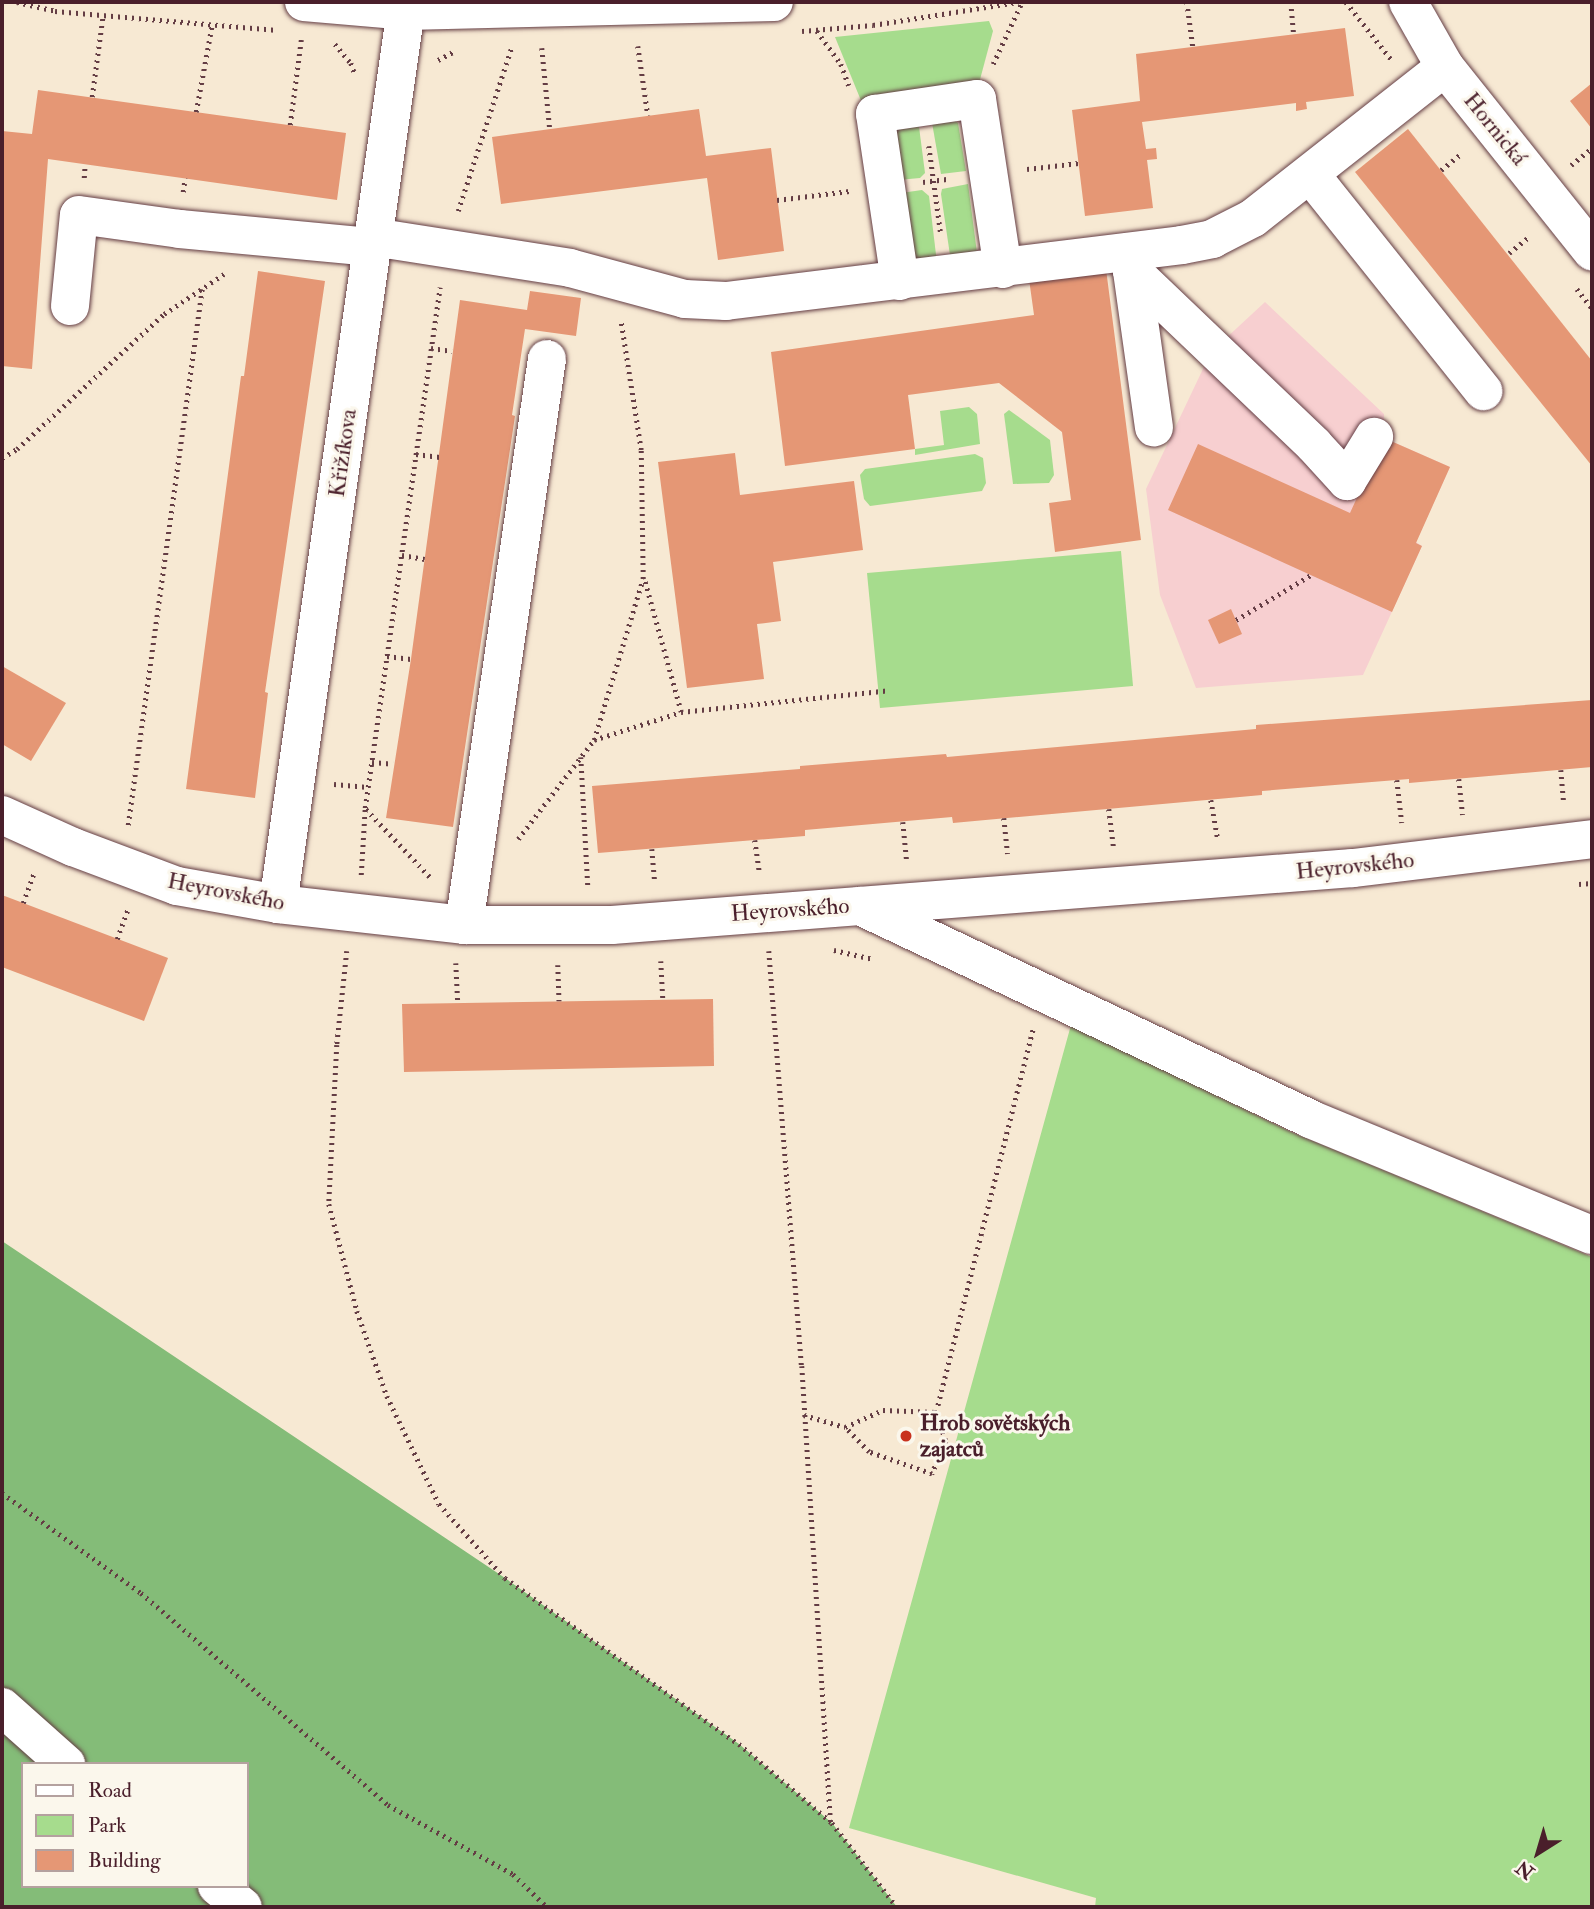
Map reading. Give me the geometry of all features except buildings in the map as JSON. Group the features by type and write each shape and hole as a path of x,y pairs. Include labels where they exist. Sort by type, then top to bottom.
{"street":[{"path":"298,22 407,6 774,2"},
{"name":"Hornická","path":"1408,2 1445,67 1592,251"},
{"name":"Křižíkova","path":"278,904 407,6"},
{"path":"70,306 79,215 180,229 277,238 373,242 445,250 570,268 685,299 726,301 1003,269 1130,262 1231,232 1310,174 1445,67"},
{"path":"900,281 875,114 977,99 1003,269"},
{"path":"1310,174 1483,391"},
{"path":"1130,262 1154,427"},
{"path":"1130,262 1347,481 1374,437"},
{"path":"460,940 547,359"},
{"name":"Heyrovského","path":"2,815 177,886 460,940 612,925 765,899 857,905 1353,868 1579,827"},
{"path":"857,905 1310,1119 1592,1235"},
{"path":"2,1707 64,1762"},
{"path":"219,1888 243,1907"}],"path":[{"path":"17,2 55,11 212,24 298,22 290,125"},
{"path":"977,99 1022,2"},
{"path":"1186,2 1193,47"},
{"path":"1291,2 1294,34"},
{"path":"92,97 103,15"},
{"path":"196,112 212,24"},
{"path":"816,30 841,64 857,105 875,114"},
{"path":"324,39 336,44 351,63 359,84"},
{"path":"637,41 648,115"},
{"path":"542,43 550,129"},
{"path":"361,876 365,808 445,250 513,44"},
{"path":"924,107 946,276"},
{"path":"1570,167 1592,148"},
{"path":"1441,170 1466,151"},
{"path":"1509,253 1533,234"},
{"path":"2,458 17,449 164,314 277,238"},
{"path":"614,280 641,450 643,579 681,712"},
{"path":"125,839 202,289"},
{"path":"431,348 452,351"},
{"path":"416,454 440,457"},
{"path":"401,555 425,559"},
{"path":"1236,620 1311,575"},
{"path":"516,842 594,740 643,579"},
{"path":"387,656 411,659"},
{"path":"594,740 681,712 889,690"},
{"path":"580,756 589,898"},
{"path":"372,762 393,764"},
{"path":"1561,770 1579,827"},
{"path":"1459,779 1465,826"},
{"path":"1397,780 1403,831"},
{"path":"1211,800 1219,847"},
{"path":"365,808 437,884"},
{"path":"1110,809 1115,856"},
{"path":"1004,818 1010,865"},
{"path":"904,822 907,874"},
{"path":"755,840 765,899 832,1823"},
{"path":"652,849 657,893"},
{"path":"23,903 35,869"},
{"path":"117,939 130,904"},
{"path":"458,1004 460,940"},
{"path":"348,945 337,1045 329,1205 357,1311 387,1396 439,1504 505,1578 739,1744 832,1823 897,1907"},
{"path":"661,953 663,1000"},
{"path":"558,957 559,1002"},
{"path":"804,1415 845,1427 869,1452 932,1474 946,1441 936,1412 1038,1008 1045,993"},
{"path":"845,1427 883,1410 936,1412"},
{"path":"2,1493 141,1593 388,1805 513,1874 547,1907"}],"shaded area":[{"path":"1265,302 1384,414 1384,438 1450,467 1416,542 1422,546 1363,675 1196,688 1160,595 1146,489 1211,352"}],"green space":[{"path":"989,21 993,31 978,87 862,103 835,37"},
{"path":"931,117 953,119 958,123 966,171 941,174"},
{"path":"918,119 925,173 920,178 898,180 893,141 898,126"},
{"path":"968,184 977,253 951,262 942,189"},
{"path":"922,190 929,196 937,263 916,266 901,193"},
{"path":"969,407 977,414 980,444 915,455 915,449 944,445 940,411"},
{"path":"1009,410 1050,440 1054,475 1049,483 1013,484 1004,414"},
{"path":"975,454 983,458 986,483 982,491 870,506 864,499 860,475 865,469"},
{"path":"1121,551 1133,686 880,708 867,573"},
{"path":"1071,1025 1291,1132 1592,1257 1592,1907 1095,1907 1096,1898 849,1828"},
{"path":"2,1241 505,1578 739,1744 832,1823 897,1907 2,1907"}],"place":[{"name":"Hrob sovětských zajatců","path":"906,1436"}]}
